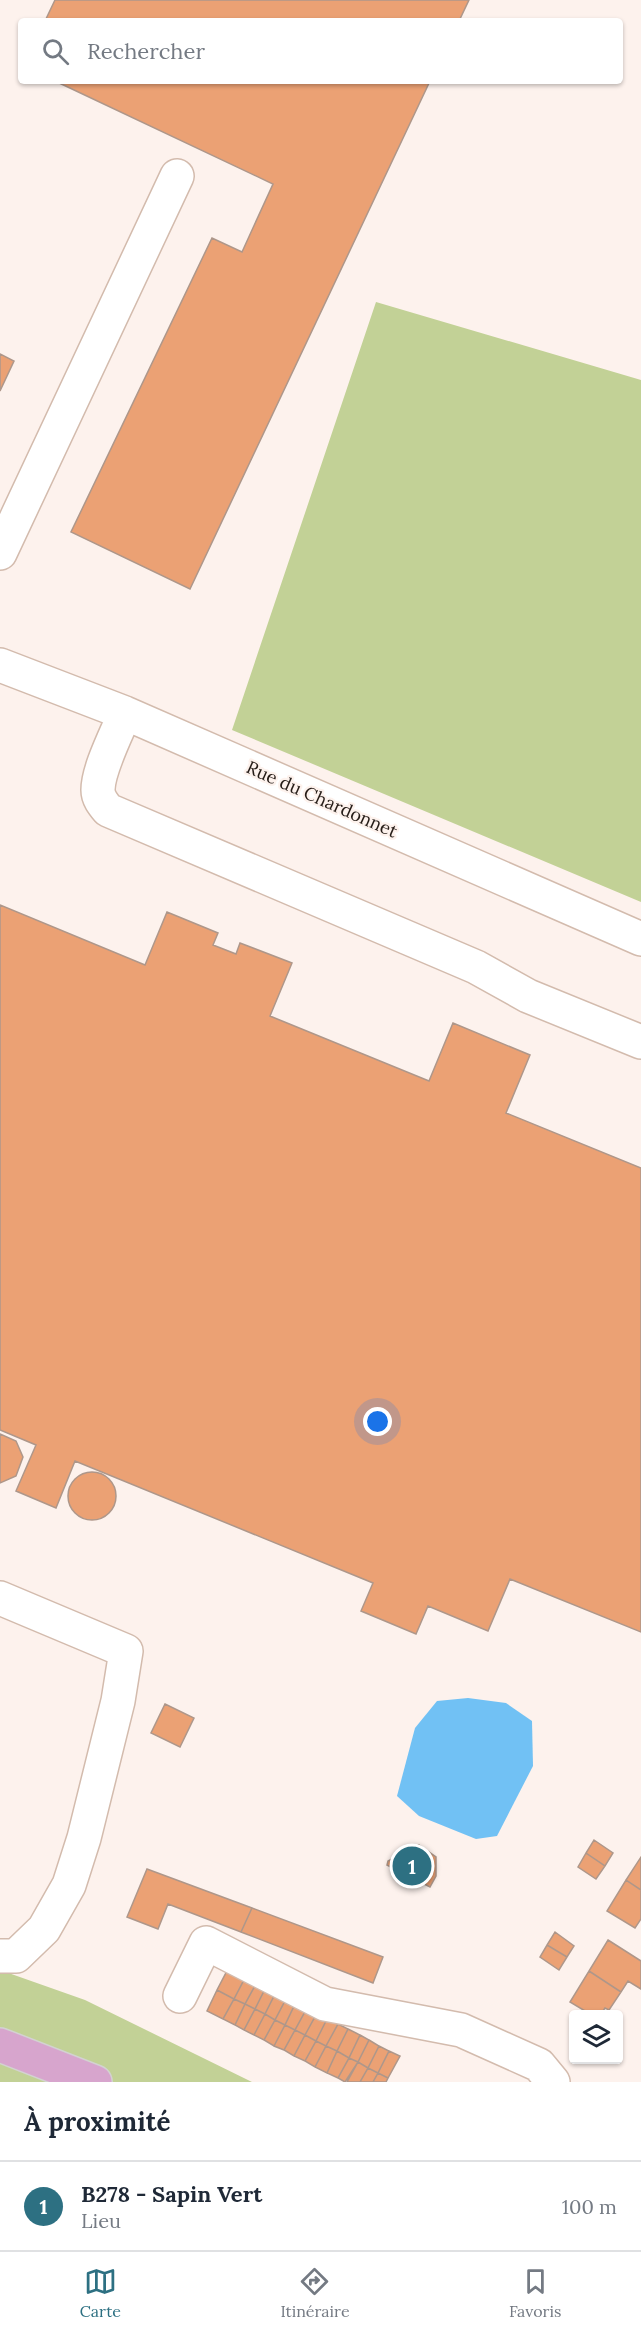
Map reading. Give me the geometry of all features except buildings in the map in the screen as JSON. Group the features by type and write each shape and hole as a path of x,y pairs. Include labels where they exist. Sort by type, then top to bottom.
{"main road":[{"path":"0,2045 95,2082"}],"street":[{"path":"0,553 177,176"},
{"name":"Rue du Chardonnet","path":"0,665 125,713 641,939"},
{"path":"125,713 99,779 100,801 108,810 476,967 528,996 641,1042"},
{"path":"0,1598 126,1651 115,1712 84,1838 69,1886 44,1929 16,1956 0,1956"},
{"path":"180,1996 206,1943 325,2004 461,2030 539,2065 553,2082"}],"green space":[{"path":"376,302 641,380 641,902 232,730"},
{"path":"0,1970 85,2000 252,2082 0,2082"}],"water":[{"path":"468,1698 506,1703 532,1721 533,1766 497,1836 476,1839 419,1816 397,1796 415,1728 437,1701"}],"place":[{"name":"B278 - Sapin Vert","path":"412,1866"}]}
